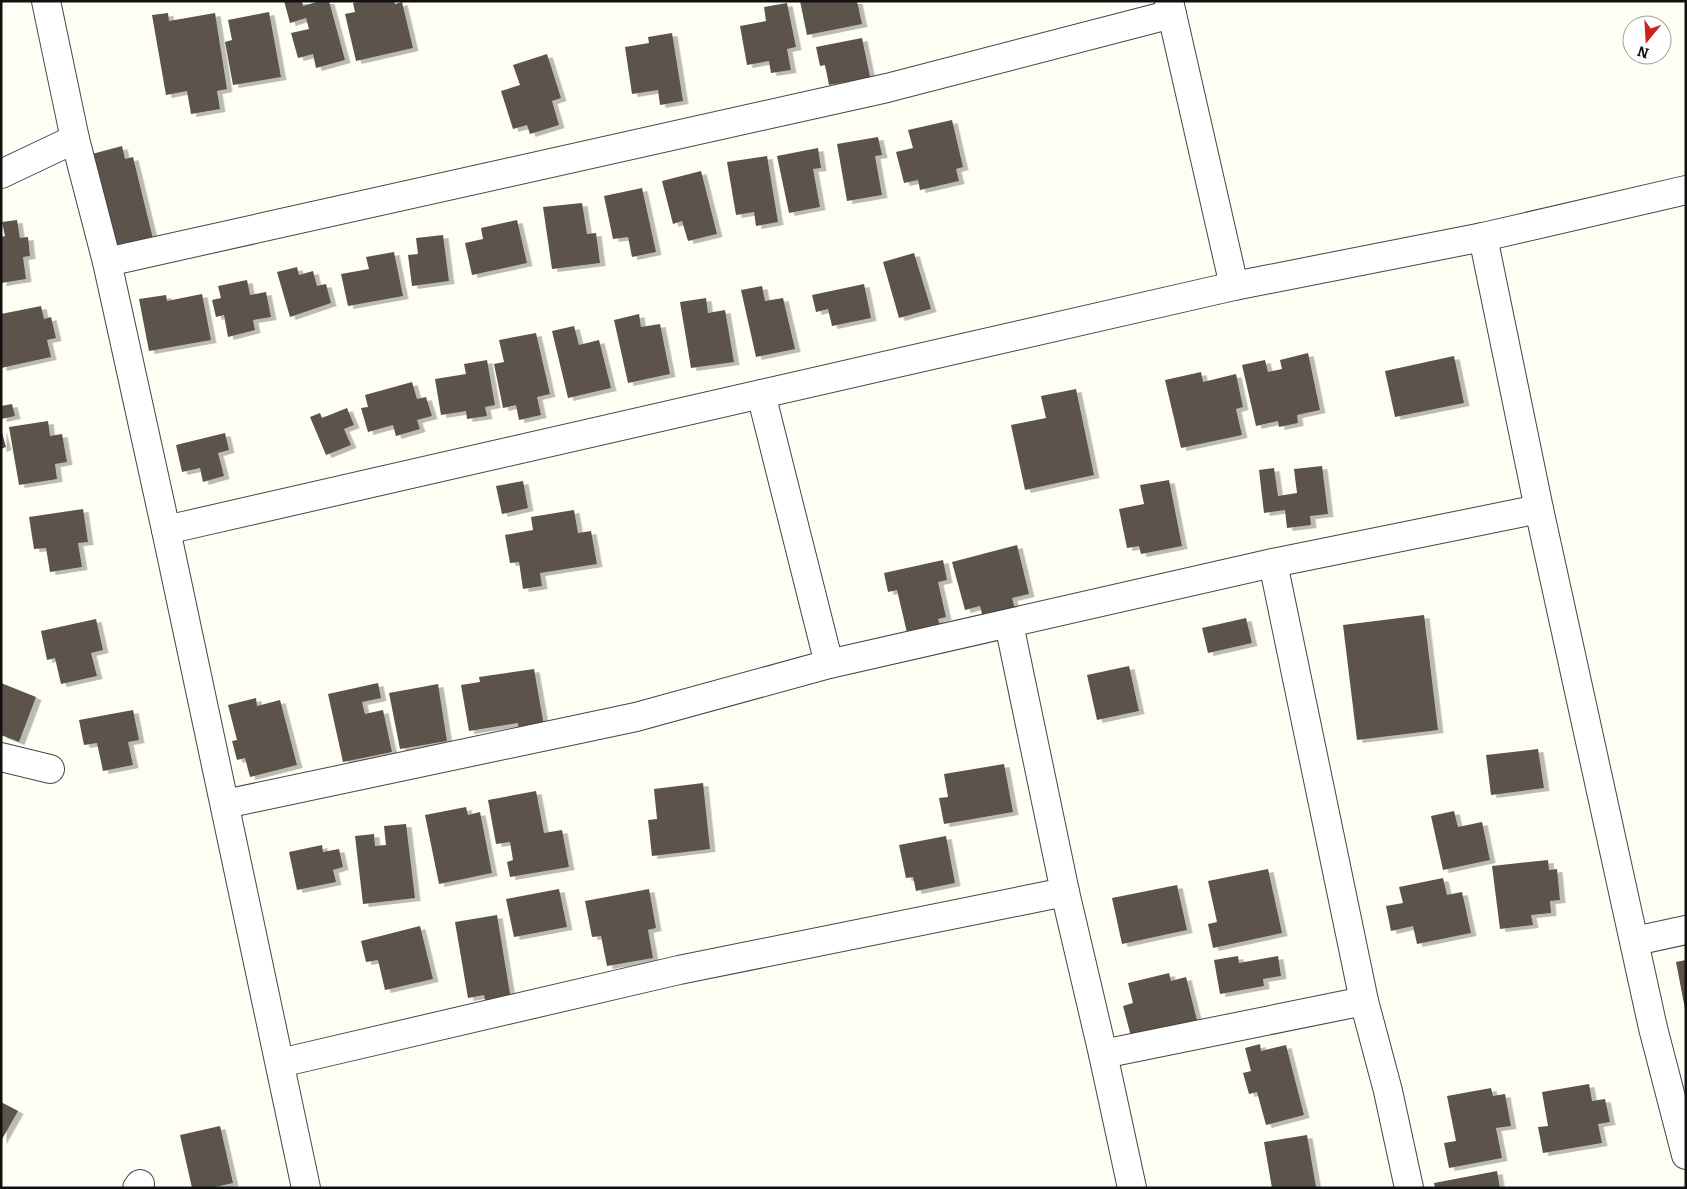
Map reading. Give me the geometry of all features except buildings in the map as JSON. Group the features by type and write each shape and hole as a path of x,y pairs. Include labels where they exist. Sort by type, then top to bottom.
{"street":[{"path":"46,1 75,139 107,262 166,530 306,1188"},
{"path":"107,262 887,88 1170,7 1234,286"},
{"path":"1,174 75,139"},
{"path":"166,530 1234,286 1484,237 1686,190"},
{"path":"1484,237 1539,510 1653,1028 1686,1155"},
{"path":"762,394 829,664"},
{"path":"225,804 636,717 829,664 1273,562 1539,510"},
{"path":"1273,562 1364,1001 1388,1091 1409,1188"},
{"path":"1009,624 1132,1188"},
{"path":"1,757 50,769"},
{"path":"280,1063 679,970 1066,892"},
{"path":"1634,941 1686,930"},
{"path":"1103,1054 1364,1001"}]}
